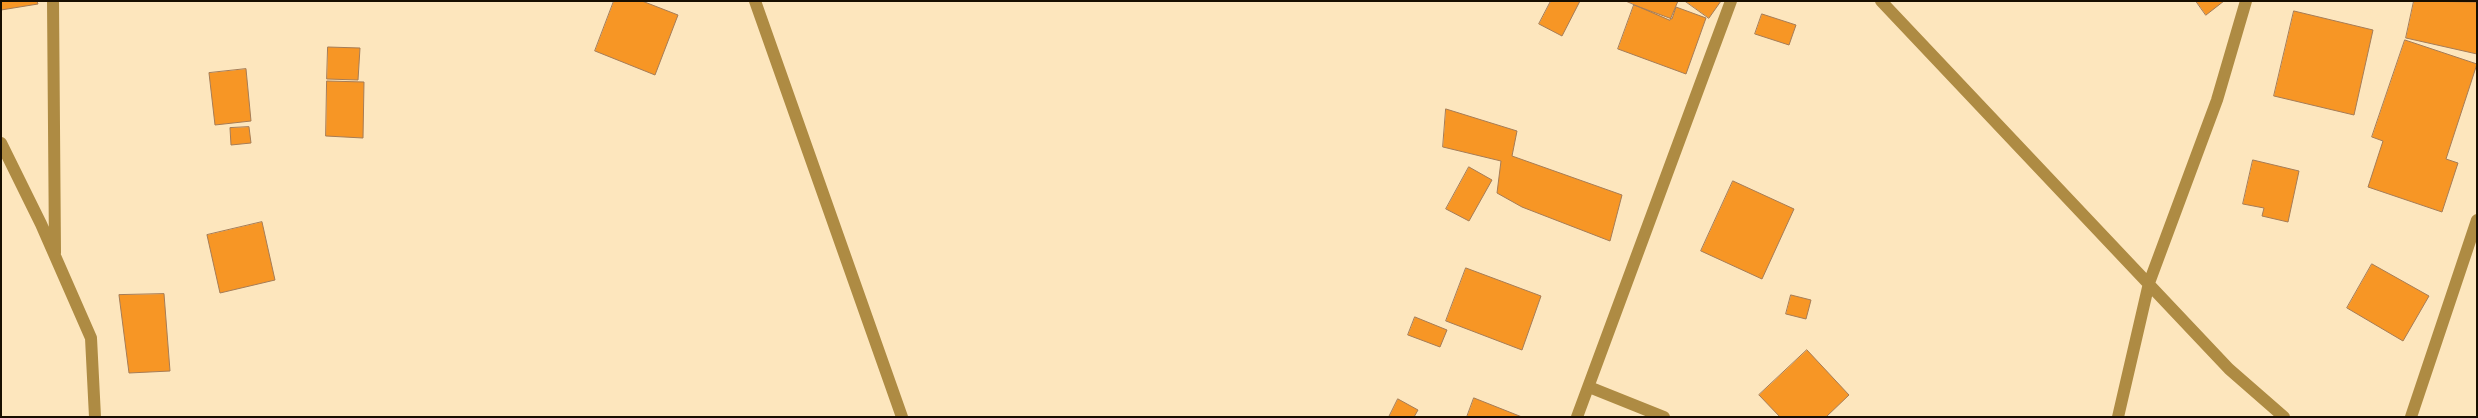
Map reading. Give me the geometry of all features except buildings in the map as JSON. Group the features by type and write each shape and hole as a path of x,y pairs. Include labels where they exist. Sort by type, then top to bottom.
{"street":[{"path":"53,1 55,258"},
{"path":"755,1 902,417"},
{"path":"1577,417 1731,1"},
{"path":"1881,1 2229,369 2284,417"},
{"path":"2118,417 2148,283 2217,100 2246,1"},
{"path":"1,143 91,338 96,417"},
{"path":"2410,417 2477,220"},
{"path":"1589,387 1664,417"}]}
